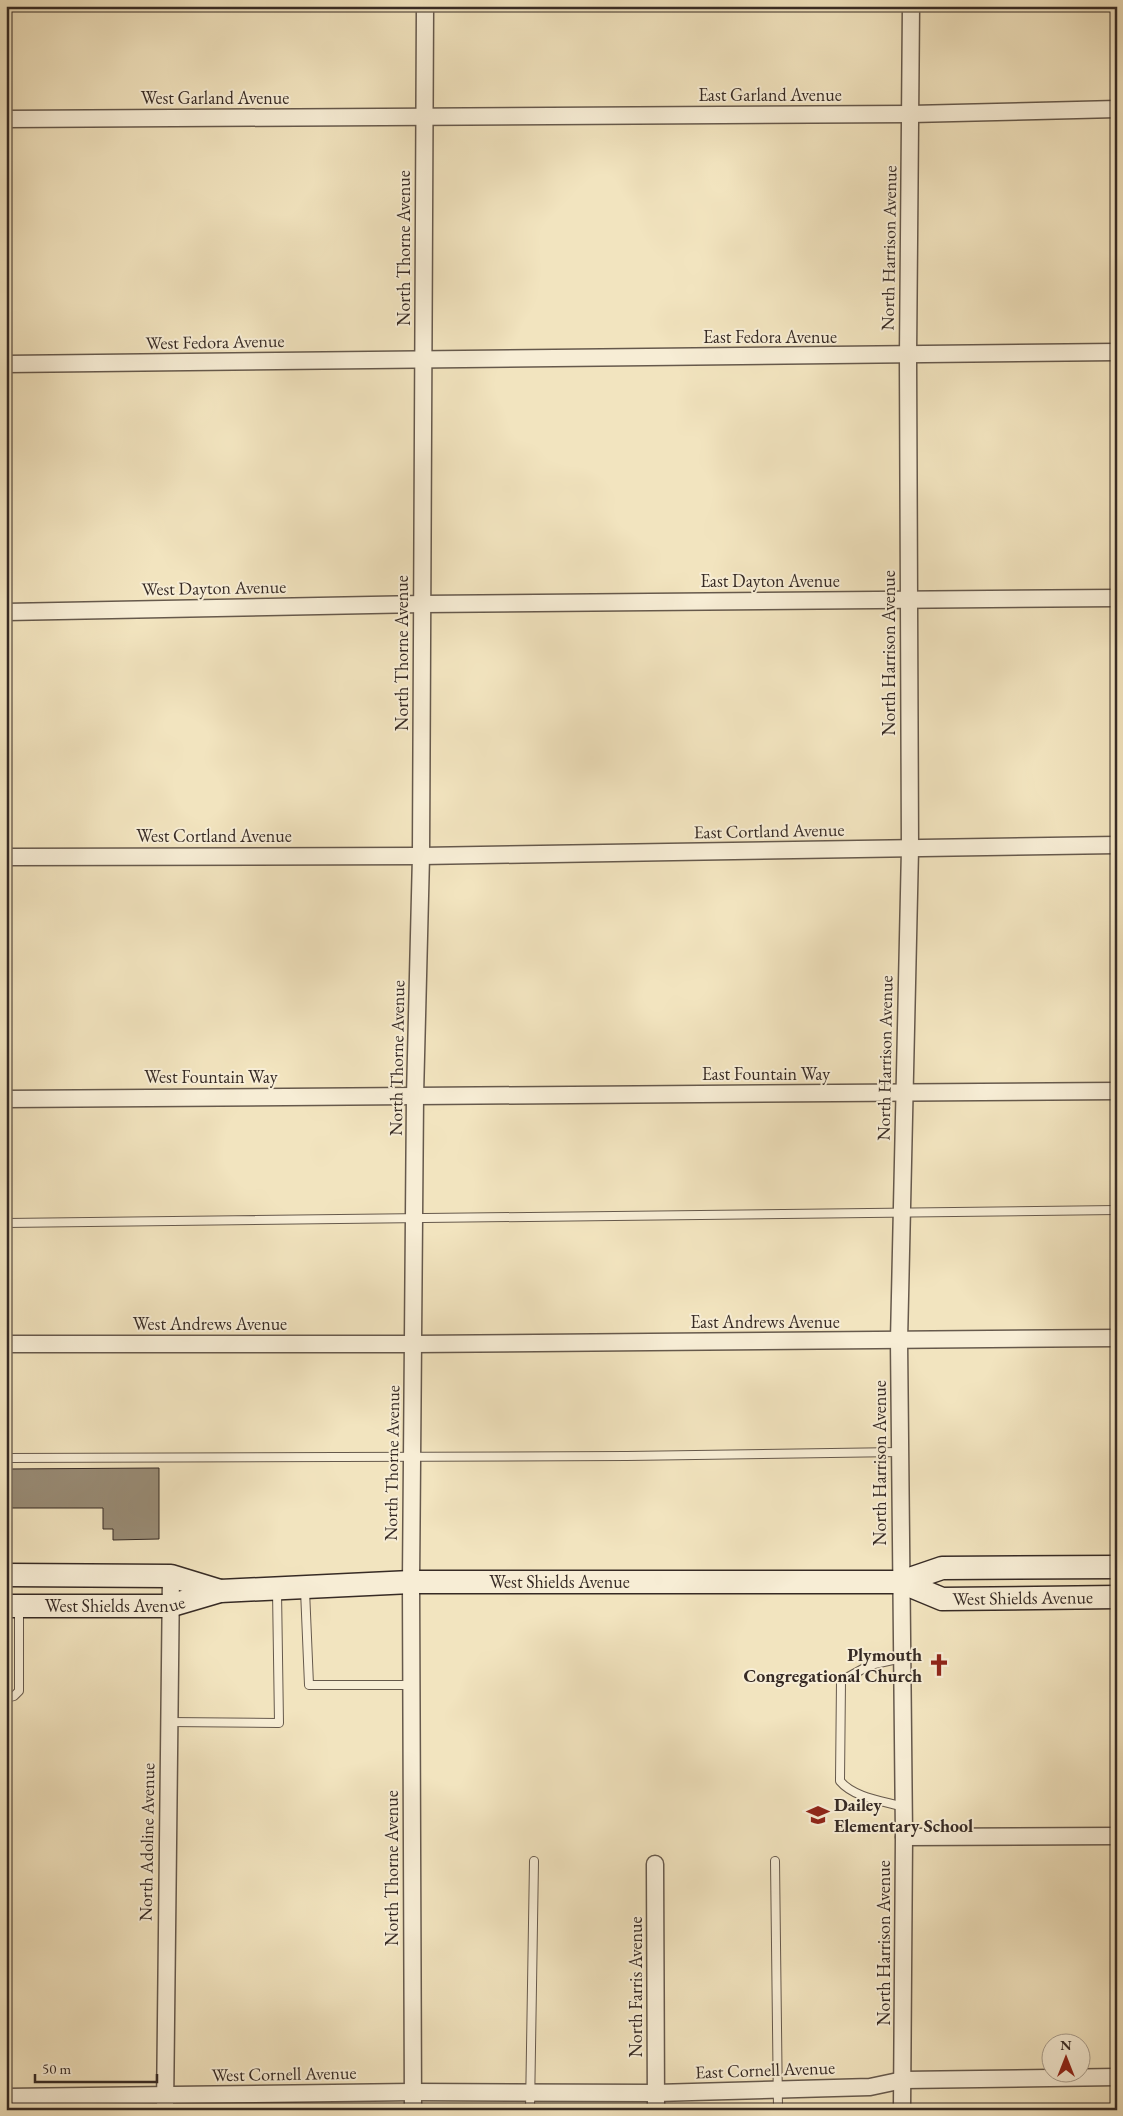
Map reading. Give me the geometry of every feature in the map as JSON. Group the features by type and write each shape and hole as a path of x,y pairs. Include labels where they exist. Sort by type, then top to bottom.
{"main road":[{"name":"West Shields Avenue","path":"13,1606 169,1606 220,1590 411,1582 901,1582 942,1568 1117,1566"},
{"name":"West Shields Avenue","path":"6,1575 171,1576 220,1590"},
{"name":"West Shields Avenue","path":"901,1582 942,1599 1117,1597"}],"street":[{"name":"North Thorne Avenue","path":"413,2110 411,1582 415,1096 421,856 425,6"},
{"name":"North Harrison Avenue","path":"902,2110 904,1808 899,1341 910,849 908,356 911,6"},
{"name":"East Garland Avenue","path":"424,117 911,114 1117,109"},
{"name":"West Garland Avenue","path":"6,119 424,117"},
{"name":"East Fedora Avenue","path":"423,359 908,356 1117,352"},
{"name":"West Fedora Avenue","path":"6,364 423,359"},
{"name":"East Dayton Avenue","path":"423,604 1117,598"},
{"name":"West Dayton Avenue","path":"6,612 423,604"},
{"name":"East Cortland Avenue","path":"421,856 1117,846"},
{"name":"West Cortland Avenue","path":"6,857 421,856"},
{"name":"East Fountain Way","path":"415,1096 1117,1091"},
{"name":"West Fountain Way","path":"6,1098 415,1096"},
{"name":"East Andrews Avenue","path":"414,1344 1117,1338"},
{"name":"West Andrews Avenue","path":"6,1344 414,1344"},
{"name":"North Adoline Avenue","path":"165,2103 169,1606 171,1576"},
{"path":"904,1837 1117,1836"},
{"name":"North Farris Avenue","path":"655,1864 656,2102"},
{"name":"East Cornell Avenue","path":"413,2092 530,2093 656,2102 778,2090 870,2087 903,2080 1117,2077"},
{"name":"West Cornell Avenue","path":"6,2097 40,2103 165,2103 413,2092"}],"lane":[{"path":"6,1223 902,1211 1117,1210"},
{"path":"6,1458 900,1452"},
{"path":"305,1587 309,1685 411,1685"},
{"path":"168,1722 279,1723 277,1588"},
{"path":"6,1698 14,1696 19,1691 13,1606"},
{"path":"902,1658 870,1665 841,1681 840,1781 861,1795 904,1808"},
{"path":"530,2110 534,1861"},
{"path":"775,1861 778,2110"}],"building":[{"path":"159,1468 159,1539 113,1540 113,1529 103,1529 103,1508 11,1508 11,1493 6,1493 6,1469"}],"place":[{"name":"Plymouth Congregational Church","path":"939,1665"},
{"name":"Dailey Elementary School","path":"818,1815"}]}
